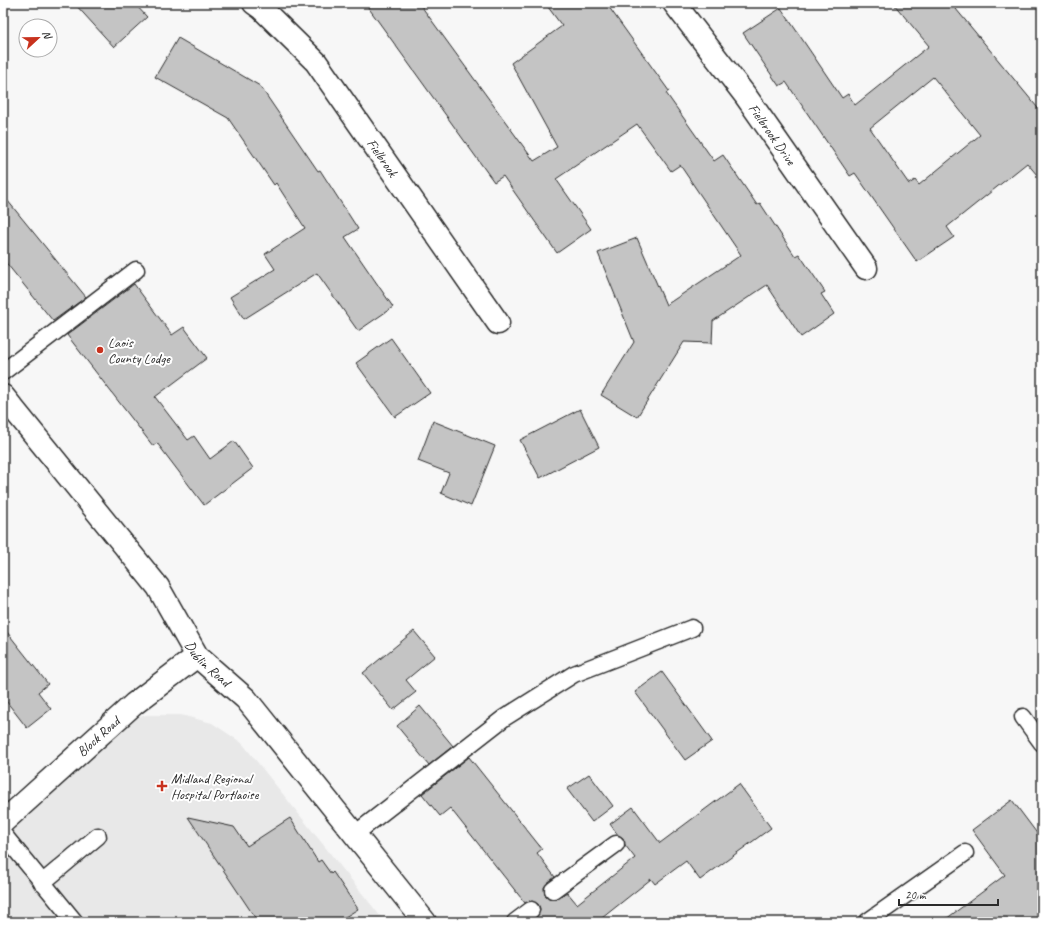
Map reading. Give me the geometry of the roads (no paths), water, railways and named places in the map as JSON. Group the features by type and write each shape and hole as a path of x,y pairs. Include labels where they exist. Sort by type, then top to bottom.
{"street":[{"name":"Fielbrook","path":"254,3 261,8 316,62 498,322"},
{"name":"Fielbrook Drive","path":"674,3 745,95 866,268"},
{"name":"Dublin Road","path":"3,396 158,587 198,656 246,699 425,922"},
{"name":"Block Road","path":"3,822 134,704 198,656"}],"lane":[{"path":"3,372 136,270"},
{"path":"355,834 504,718 574,674 692,628"},
{"path":"1022,717 1042,743"},
{"path":"3,834 75,922"},
{"path":"42,883 98,836"},
{"path":"553,890 616,844"},
{"path":"867,922 965,854"},
{"path":"515,922 531,910"}],"place":[{"name":"Laois County Lodge","path":"100,350"},
{"name":"Midland Regional Hospital Portlaoise","path":"162,786"}]}
